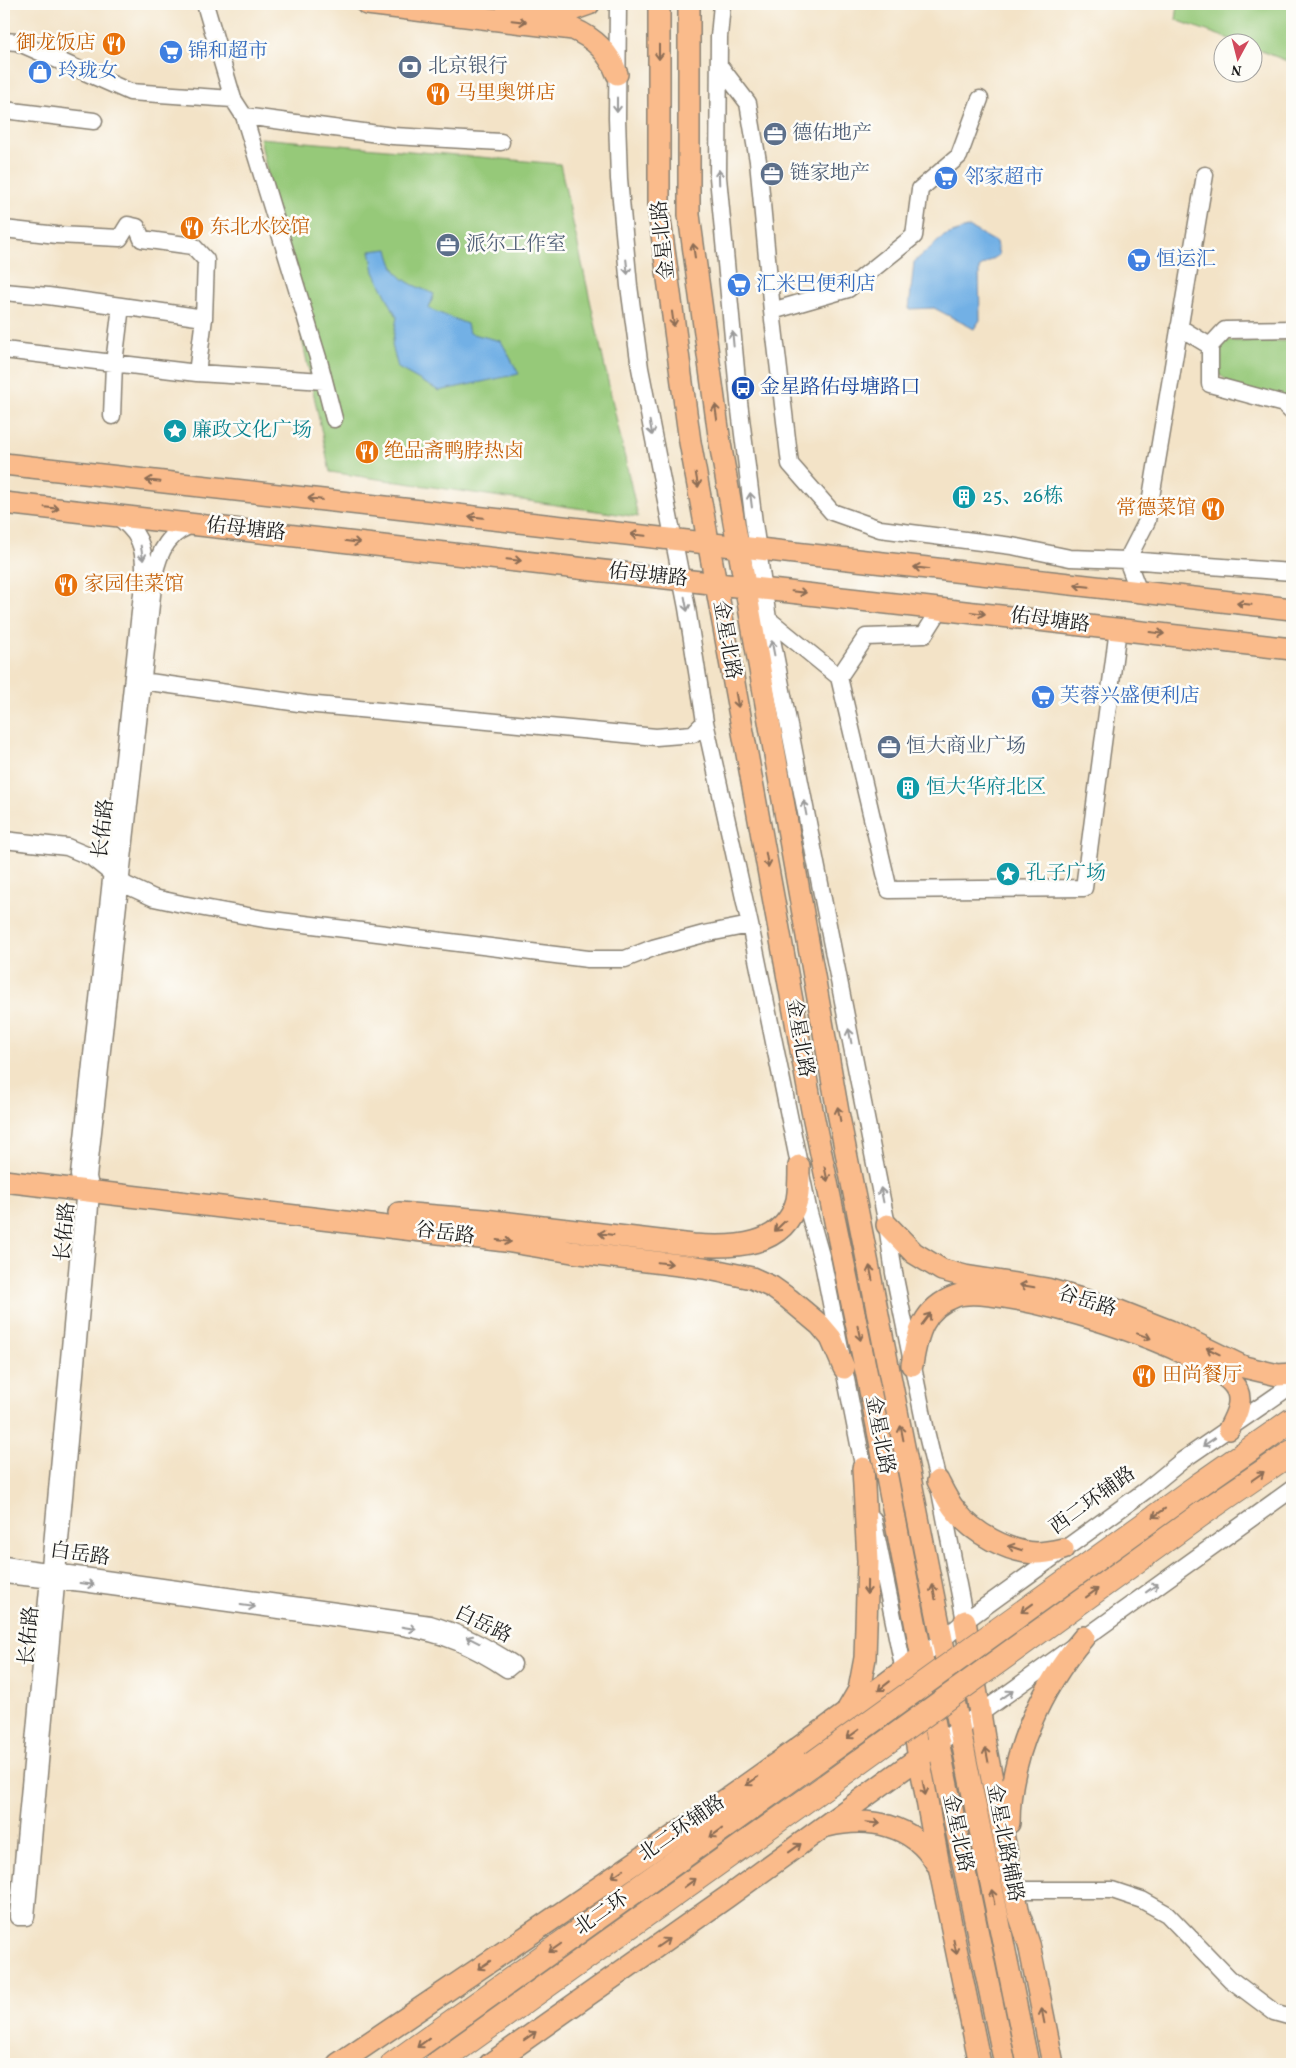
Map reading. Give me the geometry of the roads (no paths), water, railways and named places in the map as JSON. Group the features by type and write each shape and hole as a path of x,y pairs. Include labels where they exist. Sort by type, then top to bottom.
{"highway":[{"name":"北二环","path":"393,2064 1198,1485 1292,1420"},
{"name":"北二环","path":"437,2064 1292,1452"}],"main road":[{"path":"367,4 573,28 585,34 606,52 617,74"},
{"path":"506,4 572,10 589,4"},
{"name":"金星北路","path":"659,4 659,212 690,442 812,1110 1005,2064"},
{"name":"金星北路","path":"690,4 689,215 720,443 748,548 838,1112 1028,2064"},
{"name":"佑母塘路","path":"4,464 1292,610"},
{"name":"佑母塘路","path":"4,503 1292,649"},
{"path":"4,1166 86,1183 420,1216 484,1220 719,1247 756,1242 769,1236 783,1225 797,1201 799,1166"},
{"name":"谷岳路","path":"4,1181 86,1183 506,1241 572,1252 737,1273 772,1287 808,1313 831,1338 844,1368"},
{"name":"谷岳路","path":"888,1225 914,1253 942,1270 965,1276 1046,1289 1109,1307 1170,1330 1244,1367 1270,1373 1292,1374"},
{"name":"谷岳路","path":"912,1365 916,1340 921,1326 928,1315 942,1303 957,1296 974,1294 1043,1304 1104,1322 1163,1344 1208,1365 1230,1380 1237,1390 1239,1401 1237,1414 1229,1429"},
{"path":"844,1716 860,1690 865,1658 868,1561 863,1468"},
{"path":"938,1481 956,1512 976,1530 1011,1548 1025,1552 1048,1552 1063,1549"},
{"name":"金星北路辅路","path":"965,1621 980,1714 1018,1914 1029,1944 1053,2064"},
{"path":"1013,1883 1010,1802 1017,1762 1035,1715 1052,1681 1084,1637"},
{"name":"北二环辅路","path":"338,2064 674,1836 844,1716 922,1656"},
{"path":"904,1671 918,1758 980,2064"},
{"path":"490,2064 939,1743"},
{"path":"824,1827 841,1823 859,1822 890,1825 917,1839 939,1866 977,1929"}],"street":[{"path":"205,4 233,99 244,116 334,418"},
{"path":"618,4 617,74 620,187 640,368 681,579 705,722 750,925 799,1166 822,1263 904,1671"},
{"path":"722,4 719,65 718,177 739,402 748,548"},
{"path":"4,41 17,42 130,92 233,99"},
{"path":"719,65 748,103 758,161 772,311 790,464 832,512 880,529 1012,546 1070,558 1127,560 1292,572"},
{"path":"772,311 848,289 914,236 920,189 958,156 980,99"},
{"path":"4,110 94,121"},
{"path":"244,116 393,136 501,142"},
{"path":"1139,592 1127,560 1147,521 1205,175"},
{"path":"4,228 120,238 128,225 137,228 142,239 193,246 206,260 204,318 197,373"},
{"path":"4,292 48,296 204,318"},
{"path":"112,416 114,363 122,306"},
{"path":"1180,327 1210,346"},
{"path":"1292,329 1225,330 1210,346 1210,384 1284,404 1292,412"},
{"path":"4,350 197,373 324,381"},
{"name":"长佑路","path":"52,1576 18,1917 26,1917 52,1576 86,1183 144,568 143,553 137,536 126,523 114,515"},
{"name":"长佑路","path":"115,877 158,558 175,534 188,526 196,524"},
{"path":"754,587 768,619 888,1225 894,1273 912,1365 938,1481 965,1621"},
{"path":"839,677 866,637 924,636 941,608"},
{"path":"768,619 839,677 889,890 1084,888 1118,629"},
{"path":"142,681 306,704 656,736 693,734 705,722"},
{"path":"4,840 68,847 91,857 126,885 154,898 264,919 588,959 625,959 653,948 704,934 750,925"},
{"name":"西二环辅路","path":"922,1656 965,1621 1145,1491 1183,1460 1292,1385"},
{"path":"939,1743 1292,1489"},
{"name":"白岳路","path":"4,1565 52,1576 428,1632 469,1646 507,1669 513,1664 472,1639 453,1630 430,1624 52,1576 4,1575"},
{"path":"1013,1883 1112,1890 1142,1900 1167,1914 1230,1978 1274,2012 1292,2017"}],"water":[{"path":"969,227 996,242 999,255 979,268 980,320 974,329 934,308 909,309 914,262 944,236"},
{"path":"388,249 394,268 404,279 434,294 429,309 467,324 469,333 501,341 519,374 439,391 398,368 392,345 397,317 374,272 370,251"}],"place":[{"name":"御龙饭店","path":"114,44"},
{"name":"锦和超市","path":"171,52"},
{"name":"北京银行","path":"410,67"},
{"name":"玲珑女","path":"40,72"},
{"name":"马里奥饼店","path":"438,94"},
{"name":"德佑地产","path":"775,134"},
{"name":"链家地产","path":"772,174"},
{"name":"邻家超市","path":"946,178"},
{"name":"东北水饺馆","path":"192,228"},
{"name":"派尔工作室","path":"448,245"},
{"name":"恒运汇","path":"1139,260"},
{"name":"汇米巴便利店","path":"739,285"},
{"name":"金星路佑母塘路口","path":"743,388"},
{"name":"廉政文化广场","path":"175,431"},
{"name":"绝品斋鸭脖热卤","path":"367,452"},
{"name":"25、26栋","path":"964,497"},
{"name":"常德菜馆","path":"1213,509"},
{"name":"家园佳菜馆","path":"66,585"},
{"name":"芙蓉兴盛便利店","path":"1043,697"},
{"name":"恒大商业广场","path":"889,747"},
{"name":"恒大华府北区","path":"908,788"},
{"name":"孔子广场","path":"1008,874"},
{"name":"田尚餐厅","path":"1144,1376"}]}
